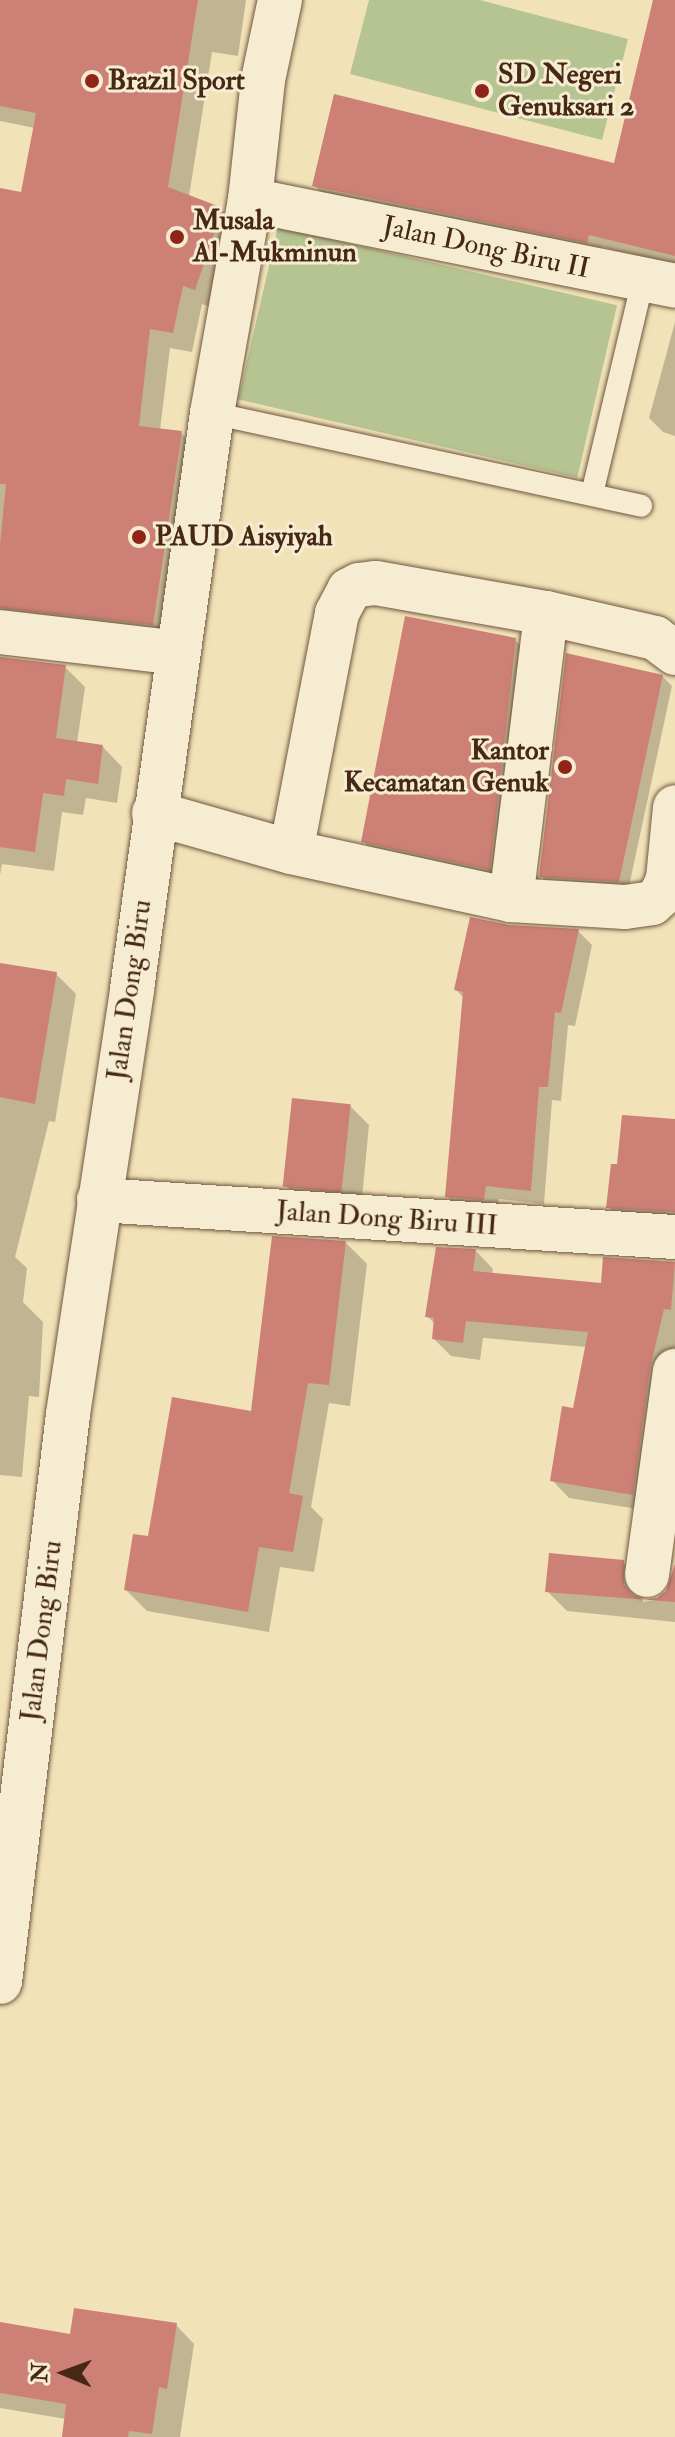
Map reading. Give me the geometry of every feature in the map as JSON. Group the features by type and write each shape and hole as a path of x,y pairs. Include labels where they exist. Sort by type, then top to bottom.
{"street":[{"name":"Jalan Dong Biru","path":"0,1982 68,1414 132,989 154,813 212,413 250,200 263,80 280,0"},
{"name":"Jalan Dong Biru II","path":"250,200 659,283"},
{"path":"291,852 337,613 349,590 376,583 546,613 655,638 675,653"},
{"path":"511,900 546,613"},
{"path":"0,632 178,653"},
{"path":"154,813 291,852 511,900 625,907 652,903 661,895 668,879 675,807"},
{"name":"Jalan Dong Biru III","path":"99,1200 675,1237"},
{"path":"647,1575 675,1371"}],"lane":[{"path":"592,494 659,283"},
{"path":"212,413 641,506"}],"green space":[{"path":"369,0 480,0 628,39 602,140 350,74"},
{"path":"278,227 617,305 577,478 238,399"}],"building":[{"path":"0,0 198,0 168,187 223,208 195,290 183,286 173,333 150,329 139,426 182,431 153,625 0,608 0,545 6,484 0,484 0,188 21,192 36,113 0,106"},
{"path":"653,0 675,0 675,256 589,235 587,243 312,186 334,94 614,163"},
{"path":"405,616 516,638 490,870 361,842"},
{"path":"566,653 663,675 619,882 539,877"},
{"path":"0,657 66,665 56,738 103,745 98,784 66,779 64,796 43,793 35,852 0,847"},
{"path":"470,917 509,925 579,929 561,1013 555,1012 548,1087 539,1087 531,1191 486,1186 484,1200 445,1197 463,992 454,990"},
{"path":"0,963 57,972 35,1104 0,1097"},
{"path":"292,1098 351,1104 341,1193 283,1187"},
{"path":"622,1115 675,1119 675,1212 606,1208 611,1164 617,1164"},
{"path":"272,1236 346,1241 329,1385 308,1383 289,1493 303,1496 293,1552 259,1547 248,1612 124,1590 133,1534 148,1536 172,1397 251,1411"},
{"path":"436,1247 476,1249 473,1271 601,1283 603,1257 675,1262 671,1310 664,1309 650,1368 633,1495 550,1481 562,1406 573,1408 588,1332 466,1321 463,1343 432,1339 434,1318 425,1317"},
{"path":"549,1553 624,1560 624,1585 632,1595 643,1600 545,1592"},
{"path":"675,1564 675,1602 646,1600 657,1598 666,1591"},
{"path":"74,2308 177,2323 167,2389 159,2387 152,2434 129,2431 128,2437 62,2437 66,2404 0,2393 0,2322 70,2334"}],"place":[{"name":"Brazil Sport","path":"92,81"},
{"name":"SD Negeri Genuksari 2","path":"482,91"},
{"name":"Musala Al-Mukminun","path":"177,237"},
{"name":"PAUD Aisyiyah","path":"139,537"},
{"name":"Kantor Kecamatan Genuk","path":"565,767"}]}
